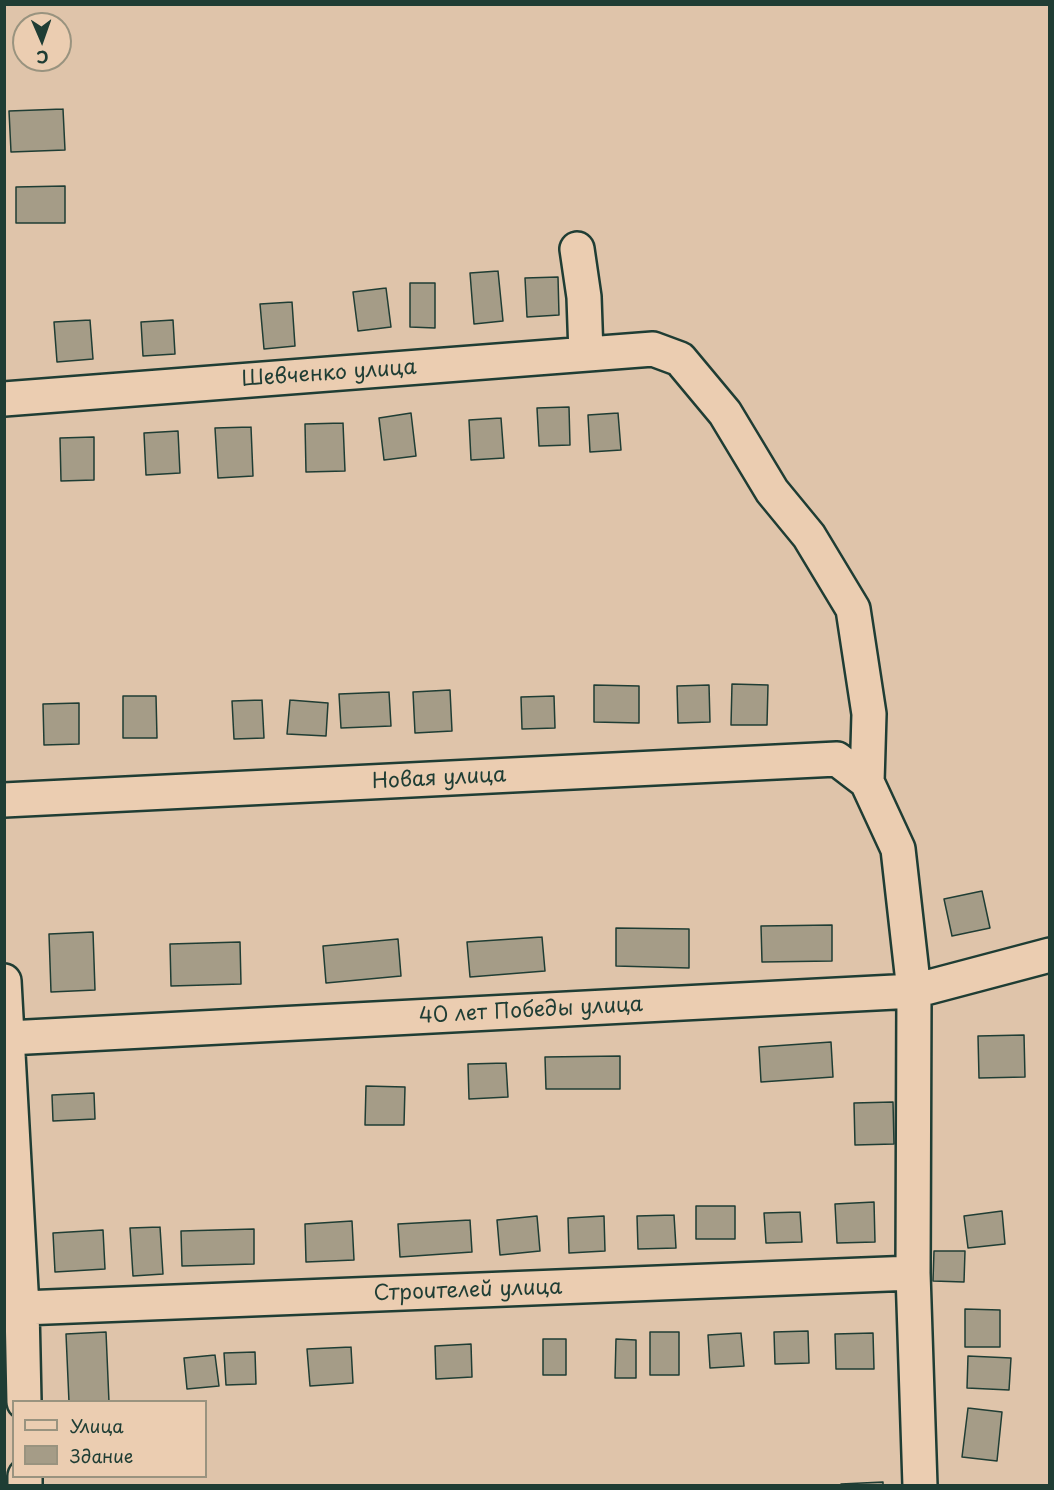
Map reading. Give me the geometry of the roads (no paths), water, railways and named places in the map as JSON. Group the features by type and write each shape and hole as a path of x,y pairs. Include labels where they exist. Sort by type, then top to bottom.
{"street":[{"path":"577,249 584,297 586,354"},
{"name":"Шевченко улица","path":"4,399 653,349 680,359 724,413 772,490 810,536 853,609 869,714 867,782"},
{"name":"Новая улица","path":"4,800 837,759 867,782"},
{"path":"867,782 898,849 914,991 913,1273 920,1485"},
{"name":"40 лет Победы улица","path":"8,1038 914,991 1050,955"},
{"path":"4,981 22,1308 24,1400"},
{"name":"Строителей улица","path":"22,1308 913,1273"}]}
